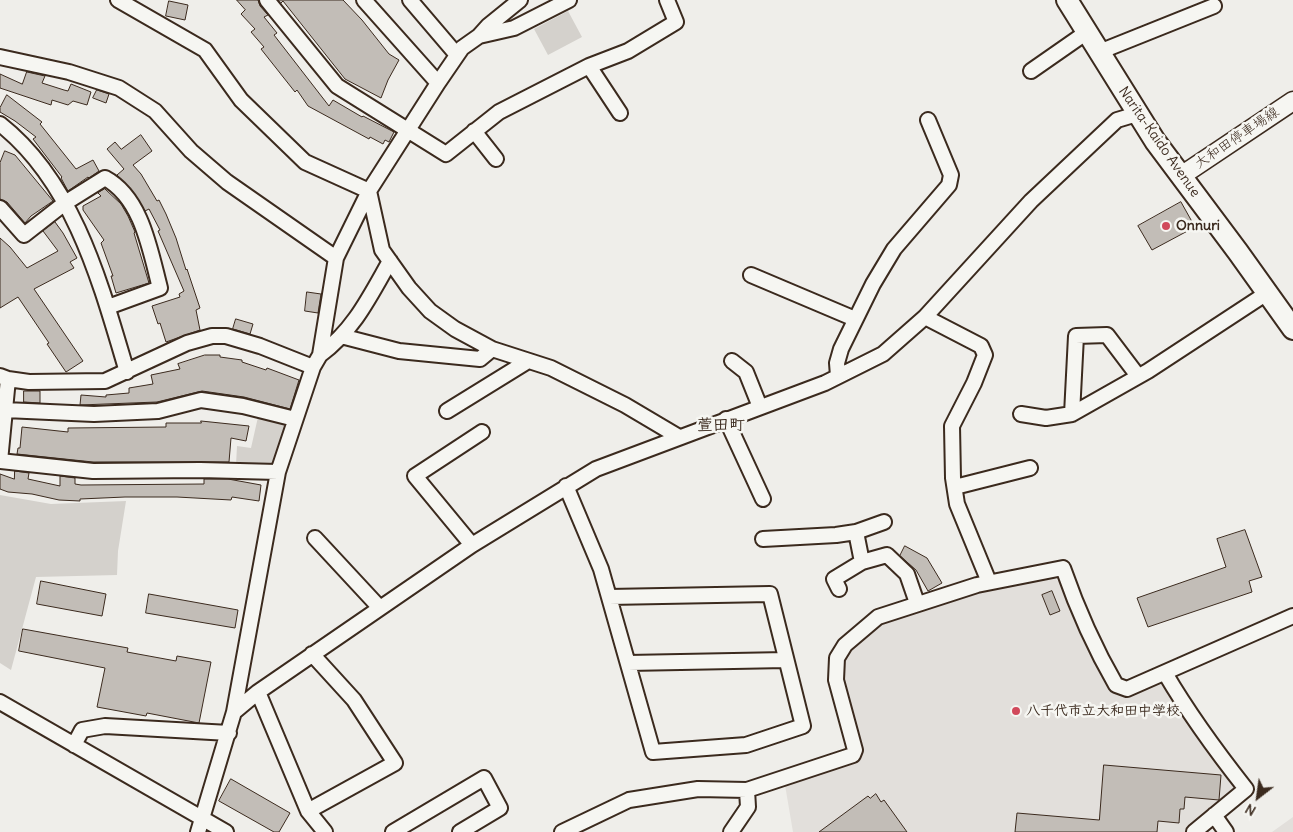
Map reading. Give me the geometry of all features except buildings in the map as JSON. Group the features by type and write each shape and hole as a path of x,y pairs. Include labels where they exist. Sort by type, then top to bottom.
{"highway":[{"name":"Narita-Kaido Avenue","path":"1067,0 1137,114 1293,329"}],"main road":[{"name":"大和田停車場線","path":"1181,176 1293,101"}],"street":[{"path":"118,0 205,50 241,100 305,162 369,192"},
{"path":"268,0 338,86 446,154 499,112 589,66 628,51 676,22 667,0"},
{"path":"364,0 438,83"},
{"path":"410,0 457,55"},
{"path":"198,832 234,712 278,472 313,367 320,355 336,258 369,192 457,55 462,48 479,36 488,26 520,0"},
{"path":"479,36 514,28 569,0"},
{"path":"1099,52 1214,6"},
{"path":"1031,71 1087,32"},
{"path":"0,57 69,72 118,88 155,111 190,151 227,182 336,258"},
{"path":"589,66 620,113"},
{"path":"234,712 258,692 312,654 472,545 596,469 838,376 883,354 925,317 1031,201 1117,120 1137,114"},
{"path":"838,376 837,363 841,349 873,284 894,249 949,185 951,175 928,120"},
{"path":"474,131 496,159"},
{"path":"2,132 22,143 36,158 64,203 88,251 108,307 127,372"},
{"path":"0,208 24,235 64,203 106,178 118,185 133,206 146,234 160,288 108,307"},
{"path":"369,192 382,250 409,288 430,311 455,329 492,350 551,368 626,405 680,436"},
{"path":"320,355 331,347 358,318 390,261"},
{"path":"751,275 855,320"},
{"path":"1021,414 1046,418 1072,414 1138,376 1267,293"},
{"path":"925,317 981,346 984,354 974,383 952,426 955,487 958,504 989,582"},
{"path":"1072,414 1076,336 1108,335 1138,376"},
{"path":"278,472 200,470 93,471 0,461 5,410 4,377 29,382 105,382 187,343 212,336 226,336 267,349 313,367"},
{"path":"341,336 399,351 480,359 492,350"},
{"path":"447,411 528,361"},
{"path":"732,361 746,372 760,407"},
{"path":"5,410 94,414 158,411 201,400 243,406 295,419"},
{"path":"726,419 762,499"},
{"path":"472,545 415,476 482,432"},
{"path":"955,487 1030,468"},
{"path":"566,486 601,569 653,752 746,745 803,726 770,594 609,597"},
{"path":"762,539 836,535 856,532 884,522"},
{"path":"856,532 862,562"},
{"path":"315,538 380,608"},
{"path":"833,580 862,562 887,555 907,574 917,603"},
{"path":"562,832 629,800 698,789 747,790 853,755 855,750 836,680 838,658 845,645 878,617 917,603 989,582 1063,568 1081,617 1100,657 1116,685 1127,688 1293,616"},
{"path":"308,810 396,764 354,700 312,654"},
{"path":"628,663 786,660"},
{"path":"1165,672 1189,713 1246,789 1194,832"},
{"path":"258,692 308,810 325,832"},
{"path":"0,702 226,832"},
{"path":"74,745 82,730 105,726 229,733"},
{"path":"393,832 484,778 500,808 460,832"},
{"path":"731,832 748,807 747,790"},
{"path":"1214,815 1226,832"}],"shaded area":[{"path":"568,11 582,37 548,55 534,29"},
{"path":"258,417 286,424 272,468 236,465 237,446 251,448"},
{"path":"0,495 51,504 126,501 118,551 117,575 36,577 11,670 0,663"},
{"name":"八千代市立大和田中学校","path":"1054,578 1060,582 1083,640 1114,693 1126,696 1158,682 1162,683 1201,740 1238,787 1236,792 1185,832 793,832 785,785 860,757 862,749 841,674 843,661 850,649 882,622 976,591"},
{"path":"1293,817 1293,832 1272,832"}],"place":[{"name":"Onnuri","path":"1166,226"},
{"name":"八千代市立大和田中学校","path":"1016,711"}],"district":[{"name":"萱田町","path":"721,425"}]}
